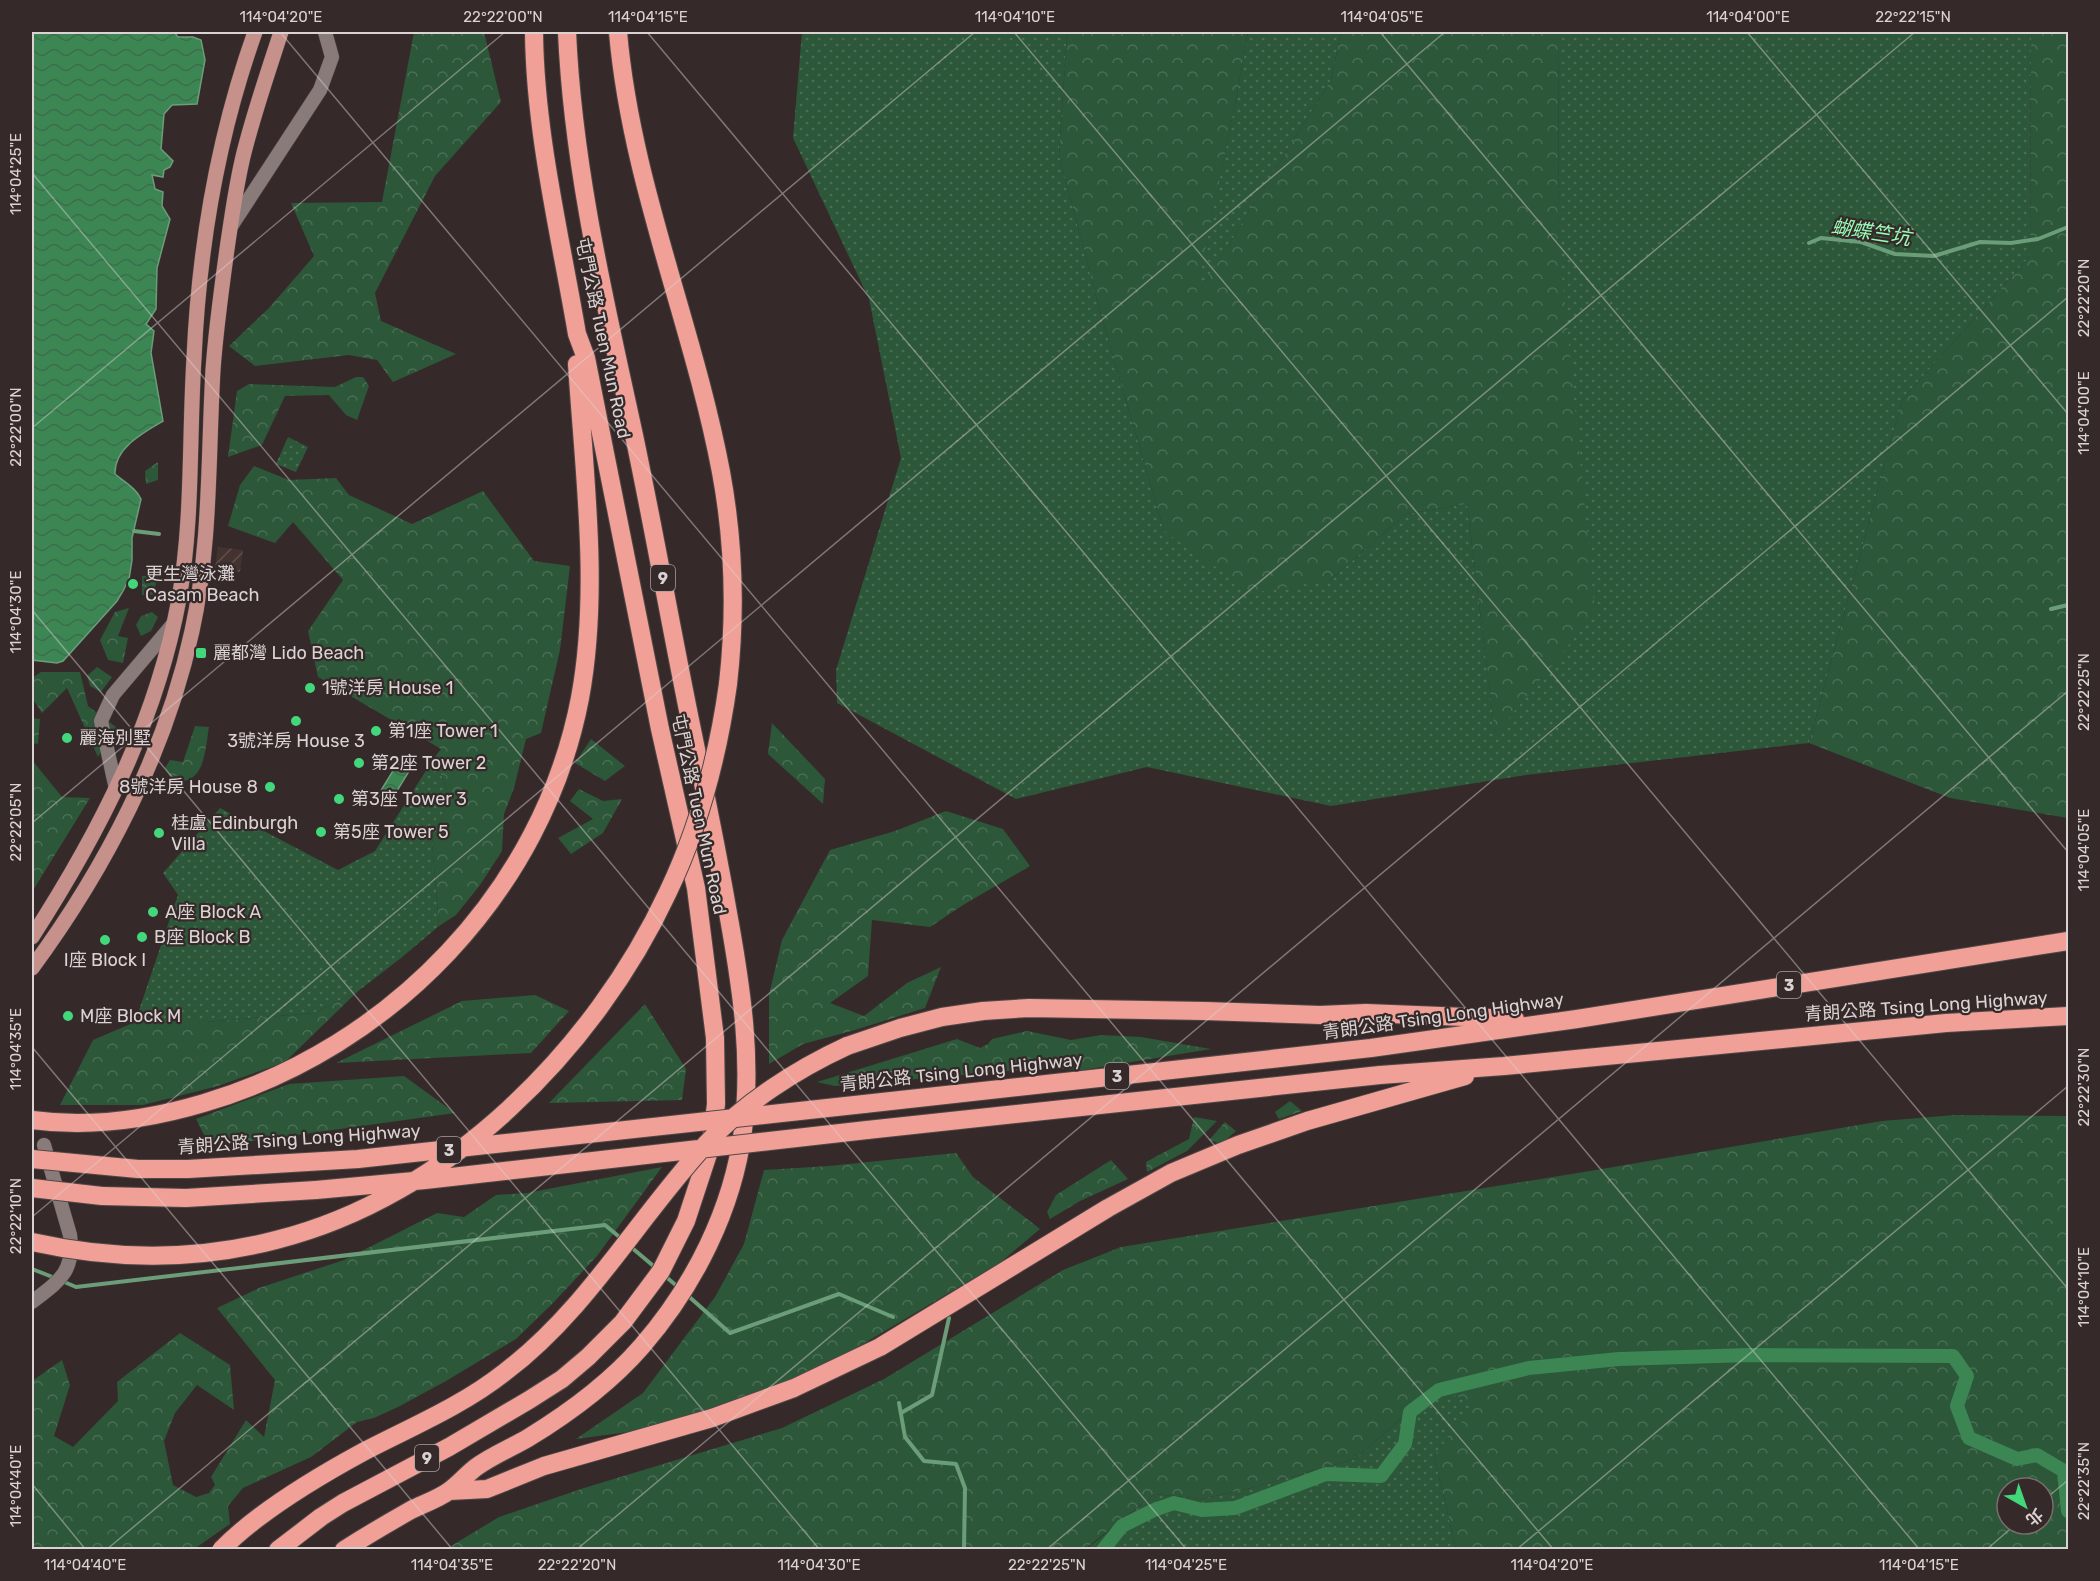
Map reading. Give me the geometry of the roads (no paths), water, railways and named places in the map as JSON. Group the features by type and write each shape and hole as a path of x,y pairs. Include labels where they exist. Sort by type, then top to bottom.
{"highway":[{"name":"屯門公路 Tuen Mun Road","path":"278,1550 321,1517 499,1418 546,1390 577,1367 622,1322 661,1271 693,1202 714,1129 717,1086 715,1038 696,888 660,729 585,358 577,334 534,74 534,32"},
{"name":"屯門公路 Tuen Mun Road","path":"344,1550 395,1519 449,1491 476,1467 525,1440 571,1410 642,1347 669,1311 703,1255 730,1189 744,1126 747,1092 746,1037 738,966 657,545 599,265 578,148 567,32"},
{"path":"32,1242 95,1253 155,1256 225,1251 277,1240 330,1223 384,1198 428,1172 472,1139 517,1101 576,1038 617,984 669,892 695,826 720,733 728,684 733,625 733,576 722,475 703,391 637,152 625,89 618,32"},
{"path":"32,1120 82,1125 122,1121 192,1107 258,1085 316,1056 373,1020 411,990 435,967 490,902 515,865 556,782 574,725 588,649 588,550 577,334"},
{"name":"青朗公路 Tsing Long Highway","path":"32,1159 138,1169 188,1169 313,1162 424,1152 1371,1048 1577,1019 2068,941"},
{"path":"220,1550 271,1509 318,1478 464,1400 505,1373 570,1311 707,1144 741,1113 782,1083 847,1046 942,1017 1029,1008 1204,1011 1320,1016 1366,1013 1577,1019"},
{"name":"青朗公路 Tsing Long Highway","path":"32,1188 102,1196 186,1198 239,1196 425,1180 1380,1075 1504,1066 1946,1023 2068,1016"},
{"path":"449,1491 487,1489 544,1466 712,1418 794,1388 880,1347 1108,1208 1171,1173 1238,1145 1307,1121 1504,1066"}],"main road":[{"path":"32,937 84,853 116,789 153,701 174,622 183,573 188,519 194,358 198,298 206,235 223,142 236,90 255,32"},
{"path":"32,968 85,888 113,837 161,734 181,674 203,573 218,310 240,169 281,32"}],"street":[{"path":"231,228 240,210 320,90 332,57 325,32"},
{"path":"116,789 101,721 113,695 174,622"},
{"path":"32,1302 63,1276 70,1261 72,1247 44,1145"}],"water":[{"path":"32,32 174,32 178,37 193,37 201,40 205,60 197,104 172,105 164,114 161,149 173,161 170,167 164,170 163,177 152,175 155,189 163,192 162,206 170,219 157,268 156,309 146,324 154,331 151,353 163,421 132,442 119,456 116,465 115,474 133,488 141,499 132,538 129,579 117,601 63,661 57,663 32,660"},
{"path":"402,756 414,763 389,804 377,797"}],"waterway":[{"name":"蝴蝶竺坑","path":"1809,243 1821,238 1861,242 1895,254 1934,256 1980,242 2011,243 2038,239 2068,227"},
{"path":"134,531 159,534"},
{"path":"2051,609 2068,605"},
{"path":"62,1281 76,1287 605,1225 623,1240"},
{"path":"631,1247 657,1269"},
{"path":"32,1269 55,1278"},
{"path":"665,1276 678,1287"},
{"path":"686,1294 730,1333 839,1294 893,1317"},
{"path":"901,1413 932,1395 949,1318"},
{"path":"1103,1550 1122,1526 1174,1503 1202,1510 1235,1508 1326,1474 1381,1476 1405,1444 1410,1412 1439,1390 1529,1368 1619,1359 1750,1355 1953,1356 1967,1376 1957,1406 1969,1438 2017,1459 2037,1455 2064,1471 2068,1511"},
{"path":"899,1403 905,1437 924,1461 956,1464 965,1488 964,1550"}],"place":[{"name":"更生灣泳灘 Casam Beach","path":"133,584"},
{"name":"麗都灣 Lido Beach","path":"201,653"},
{"name":"1號洋房 House 1","path":"310,688"},
{"name":"3號洋房 House 3","path":"296,721"},
{"name":"第1座 Tower 1","path":"376,731"},
{"name":"麗海別墅","path":"67,738"},
{"name":"第2座 Tower 2","path":"359,763"},
{"name":"8號洋房 House 8","path":"270,787"},
{"name":"第3座 Tower 3","path":"339,799"},
{"name":"第5座 Tower 5","path":"321,832"},
{"name":"桂盧 Edinburgh Villa","path":"159,833"},
{"name":"A座 Block A","path":"153,912"},
{"name":"B座 Block B","path":"142,937"},
{"name":"I座 Block I","path":"105,940"},
{"name":"M座 Block M","path":"68,1016"}]}
